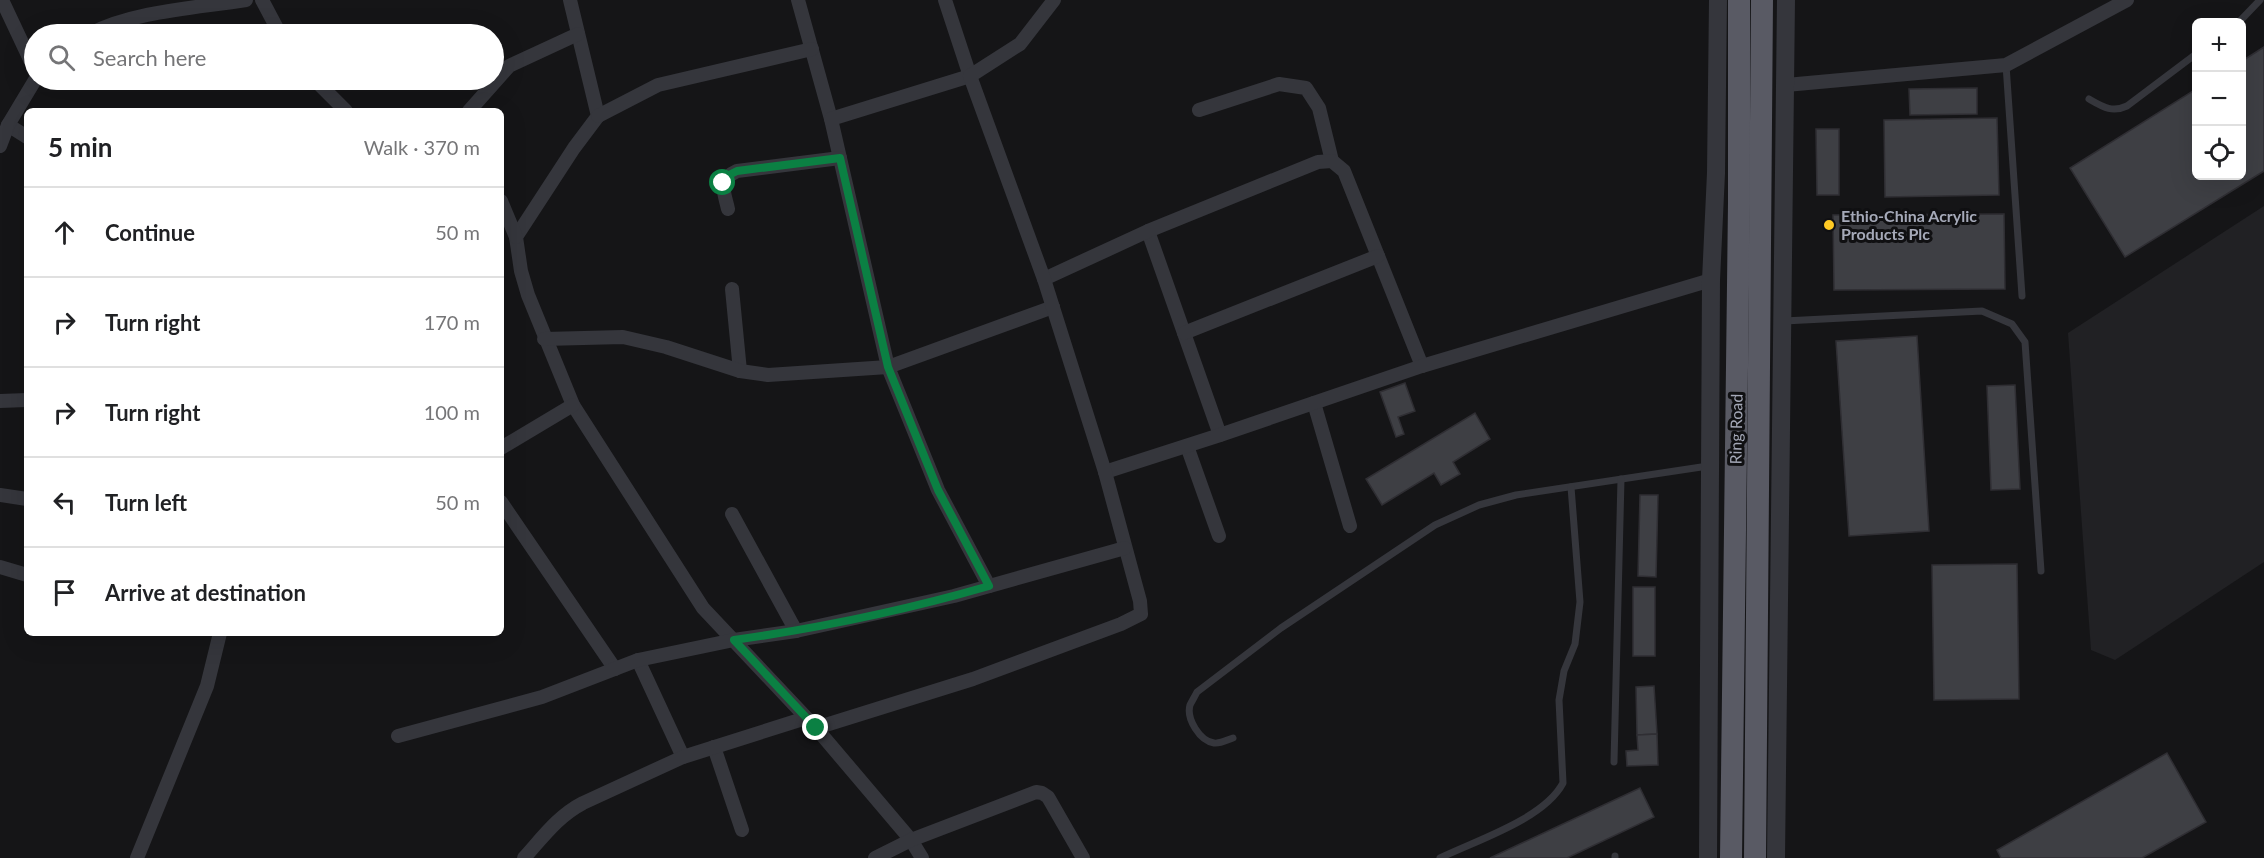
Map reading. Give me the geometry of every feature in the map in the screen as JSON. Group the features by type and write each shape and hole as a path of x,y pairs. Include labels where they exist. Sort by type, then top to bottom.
{"highway":[{"name":"Ring Road","path":"1731,858 1739,203 1739,0"},
{"name":"Ring Road","path":"1755,858 1762,0"}],"street":[{"path":"2,0 24,47"},
{"path":"113,24 129,19 246,0"},
{"path":"262,0 275,24"},
{"path":"570,0 598,116"},
{"path":"798,0 831,119 888,367 938,490 989,586"},
{"path":"524,858 556,821 569,810 683,757 973,679 1139,616 1140,602 1105,472 1044,279 970,76 945,0"},
{"path":"831,119 970,76 1020,44 1054,0"},
{"path":"1708,858 1711,280 1716,173 1718,0"},
{"path":"1776,858 1786,0"},
{"path":"1786,85 2006,66 2127,0"},
{"path":"504,72 509,66 578,34"},
{"path":"516,237 574,148 598,116 658,85 812,49"},
{"path":"1199,110 1279,84 1306,88 1319,108 1332,161 1344,171 1422,366"},
{"path":"0,146 8,125 29,90"},
{"path":"325,90 343,108"},
{"path":"472,108 488,90"},
{"path":"8,125 24,135"},
{"path":"728,209 723,183 727,176 737,171 840,158"},
{"path":"1044,279 1148,231 1318,162 1332,161"},
{"path":"504,208 516,237 520,271 544,339 573,405 703,608 811,723 910,840 922,858"},
{"path":"1148,231 1221,435"},
{"path":"1184,333 1378,256"},
{"path":"1105,472 1422,366 1711,280"},
{"path":"732,289 740,371"},
{"path":"544,339 623,337 666,347 740,371 768,375 888,367 1053,307"},
{"path":"0,401 24,400"},
{"path":"1314,403 1350,526"},
{"path":"504,446 573,405"},
{"path":"1187,446 1219,536"},
{"path":"0,495 24,499"},
{"path":"504,506 615,669"},
{"path":"732,514 796,632"},
{"path":"399,736 542,697 638,660 734,640 796,632 954,596 1125,548"},
{"path":"0,567 24,574"},
{"path":"137,858 207,686 219,636"},
{"path":"638,660 683,757"},
{"path":"714,747 742,830"},
{"path":"875,858 910,840 1036,792 1048,797 1083,858"}],"lane":[{"path":"2243,18 2260,0"},
{"path":"2089,99 2106,109 2118,110 2127,106 2192,57"},
{"path":"2006,66 2022,296"},
{"path":"1783,321 1982,311 2012,324 2025,342 2041,571"},
{"path":"1233,738 1216,744 1204,740 1191,718 1190,706 1197,692 1281,628 1435,525 1479,505 1516,495 1710,466"},
{"path":"1614,762 1621,479"},
{"path":"1440,858 1526,818 1558,794 1563,783 1559,700 1564,671 1575,644 1580,602 1571,487"}],"shaded area":[{"path":"2264,206 2264,562 2115,660 2091,650 2068,333"}],"building":[{"path":"2264,47 2264,171 2125,257 2070,168 2192,92 2192,180 2246,180 2246,58"},
{"path":"1977,88 1977,114 1910,115 1909,89"},
{"path":"1997,118 1999,195 1885,197 1884,120"},
{"path":"1816,129 1839,129 1839,195 1817,195"},
{"path":"2004,214 2005,289 1834,290 1833,215"},
{"path":"1917,336 1929,531 1849,536 1836,341"},
{"path":"1405,383 1415,411 1398,417 1404,434 1396,437 1380,392"},
{"path":"2015,385 2020,489 1991,490 1987,386"},
{"path":"1475,413 1490,439 1453,462 1460,474 1441,485 1434,473 1382,505 1366,479"},
{"path":"1640,495 1658,495 1656,577 1638,576"},
{"path":"2017,564 2019,699 1934,700 1932,565"},
{"path":"1633,587 1655,587 1655,656 1633,656"},
{"path":"1654,686 1657,734 1637,735 1636,687"},
{"path":"1657,734 1658,765 1627,766 1626,751 1638,750 1637,735"},
{"path":"2167,753 2206,822 2142,858 2001,858 1997,850"},
{"path":"1640,788 1654,817 1567,858 1490,858"}],"place":[{"name":"Ethio-China Acrylic Products Plc","path":"1829,225"}],"route":[{"path":"723,183 727,176 737,171 840,158 888,367 938,490 989,586 796,632 734,640 816,728"}]}
